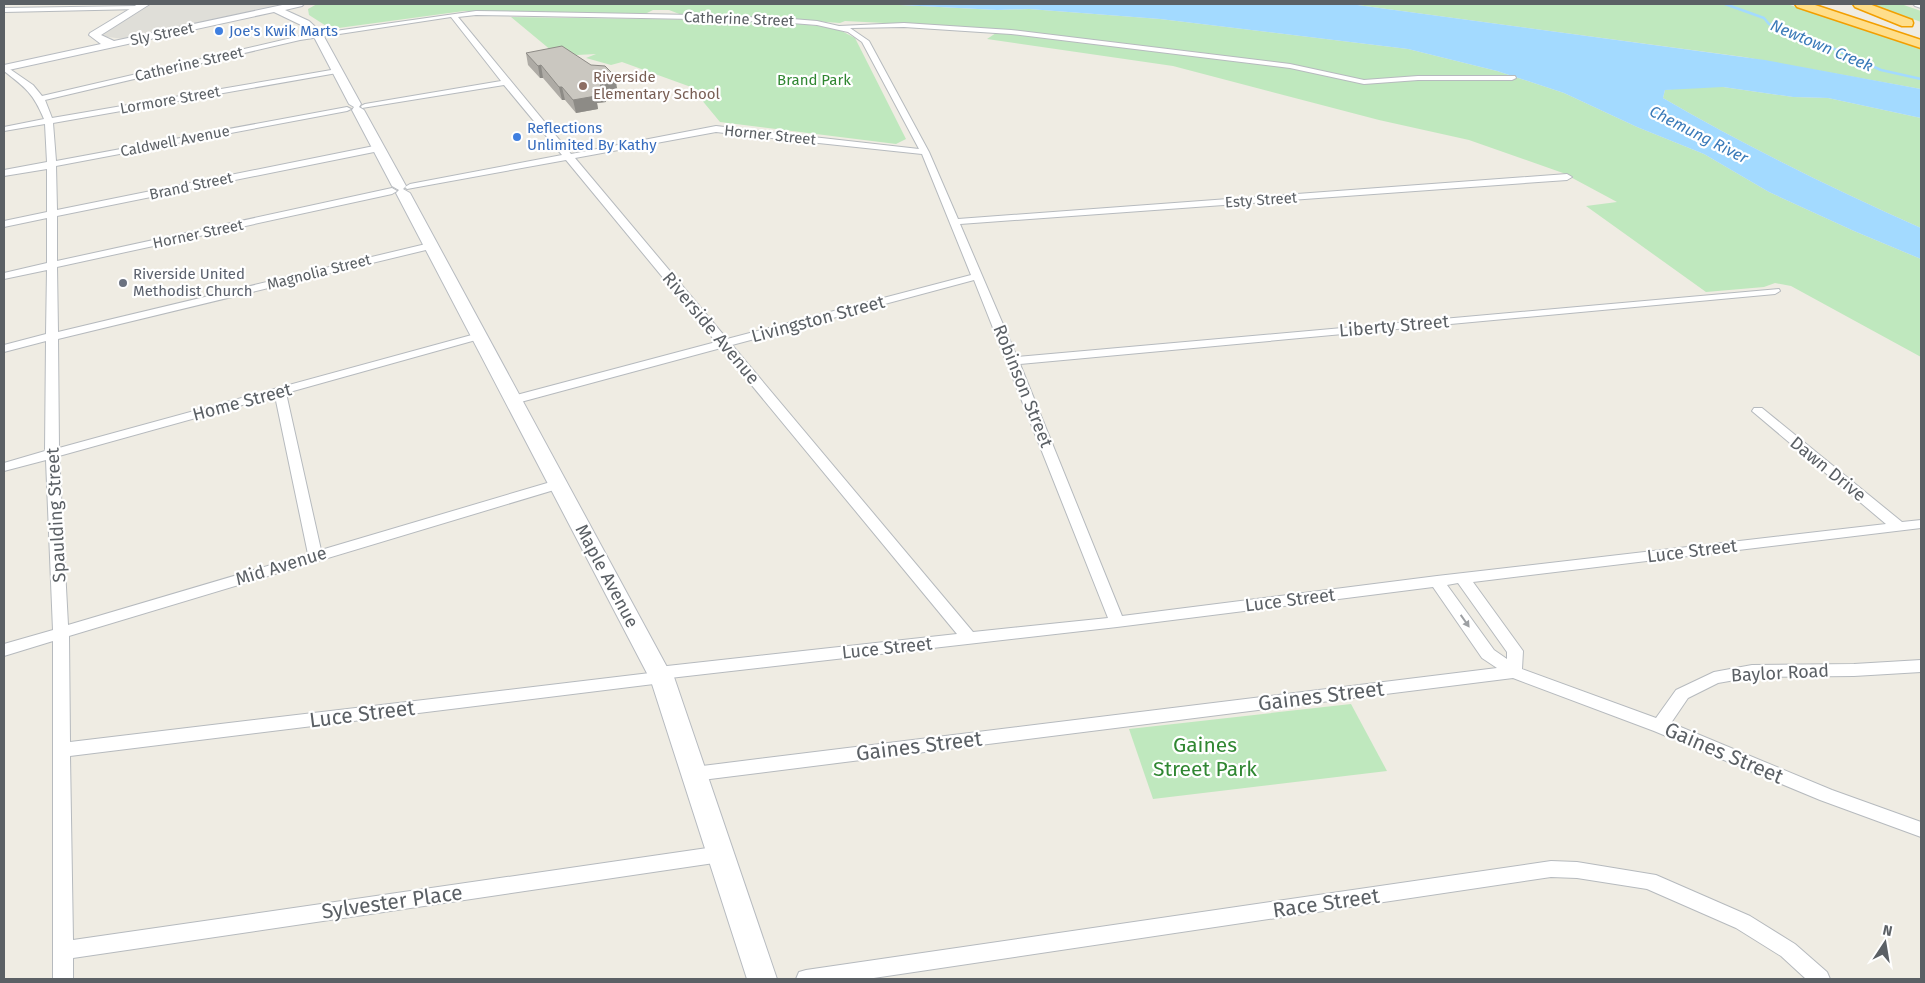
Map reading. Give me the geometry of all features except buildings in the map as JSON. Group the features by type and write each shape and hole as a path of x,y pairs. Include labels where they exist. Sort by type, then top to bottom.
{"highway":[{"path":"1800,4 1921,43"},
{"path":"1815,4 1921,43"},
{"path":"1836,4 1921,34"},
{"path":"1859,4 1921,29"}],"main road":[{"name":"Sly Street","path":"4,68 299,4"},
{"path":"292,16 297,9 308,4"},
{"path":"74,53 95,38 94,35 141,6"},
{"name":"Maple Avenue","path":"276,9 305,23 318,34 660,675 762,979"},
{"path":"95,38 114,44"}],"street":[{"path":"66,9 75,4"},
{"path":"4,10 141,6"},
{"name":"Catherine Street","path":"40,99 318,34 453,15 476,13 694,17 792,21 850,30 865,41 891,92 926,152"},
{"name":"Riverside Avenue","path":"453,15 506,82 970,639"},
{"path":"834,26 904,25 1011,32 1290,66 1364,82 1426,78 1512,78"},
{"name":"Spaulding Street","path":"4,68 30,87 40,99 49,121 52,164 52,454 61,633 62,979"},
{"name":"Lormore Street","path":"4,129 337,71"},
{"name":"Caldwell Avenue","path":"4,173 356,107 506,82"},
{"name":"Horner Street","path":"4,276 401,189 716,128 926,152"},
{"name":"Brand Street","path":"4,224 379,148"},
{"name":"Robinson Street","path":"926,152 1013,361 1117,622"},
{"name":"Esty Street","path":"954,222 1567,178"},
{"name":"Magnolia Street","path":"4,348 430,246"},
{"name":"Livingston Street","path":"513,400 978,276"},
{"name":"Liberty Street","path":"1013,361 1775,291"},
{"name":"Home Street","path":"4,467 479,336"},
{"path":"280,392 315,555"},
{"name":"Dawn Drive","path":"1758,412 1899,527"},
{"name":"Mid Avenue","path":"4,650 315,555 558,484"},
{"name":"Luce Street","path":"62,750 660,675 1117,622 1462,578 1921,524"},
{"path":"1462,578 1515,651 1514,672"},
{"path":"1438,581 1488,654 1514,672"},
{"name":"Baylor Road","path":"1660,726 1682,694 1714,678 1752,671 1854,670 1921,666"},
{"name":"Gaines Street","path":"694,774 1514,672 1660,726 1826,795 1921,830"},
{"name":"Sylvester Place","path":"62,951 721,854"},
{"name":"Race Street","path":"806,979 1551,869 1577,870 1649,881 1743,922 1788,950 1820,979"}],"shaded area":[{"path":"152,4 285,4 124,39 100,36"}],"green space":[{"path":"317,4 881,4 997,10 1029,9 1160,19 1408,49 1497,71 1564,93 1637,127 1704,154 1769,192 1921,259 1921,357 1791,286 1775,283 1764,287 1706,292 1586,206 1617,202 1563,173 1469,140 1379,120 1173,66 987,39 999,31 845,21 840,23 760,17 682,15 669,10 653,10 645,14 464,11 331,29 309,15 308,9"},
{"path":"1350,4 1787,4 1921,49 1921,89 1744,57"},
{"path":"1871,4 1901,4 1921,11 1921,22"},
{"name":"Brand Park","path":"511,17 773,21 836,28 855,38 906,139 896,144 720,122 691,87 622,62 611,65 586,58 596,54 558,56"},
{"path":"1687,87 1723,87 1793,97 1828,98 1921,118 1921,228 1790,166 1663,98 1665,90"},
{"name":"Gaines Street Park","path":"1351,704 1387,771 1153,799 1129,729"}],"water":[{"name":"Chemung River","path":"881,4 1350,4 1765,60 1921,89 1921,118 1828,98 1793,97 1723,87 1665,90 1663,98 1790,166 1921,228 1921,259 1769,192 1704,154 1637,127 1564,93 1497,71 1408,49 1160,19 1029,9 997,10"}],"waterway":[{"name":"Newtown Creek","path":"1725,4 1764,18 1769,24 1830,47 1881,70 1921,79"}],"place":[{"name":"Joe's Kwik Marts","path":"219,31"},
{"name":"Riverside Elementary School","path":"583,86"},
{"name":"Reflections Unlimited By Kathy","path":"517,137"},
{"name":"Riverside United Methodist Church","path":"123,283"}]}
